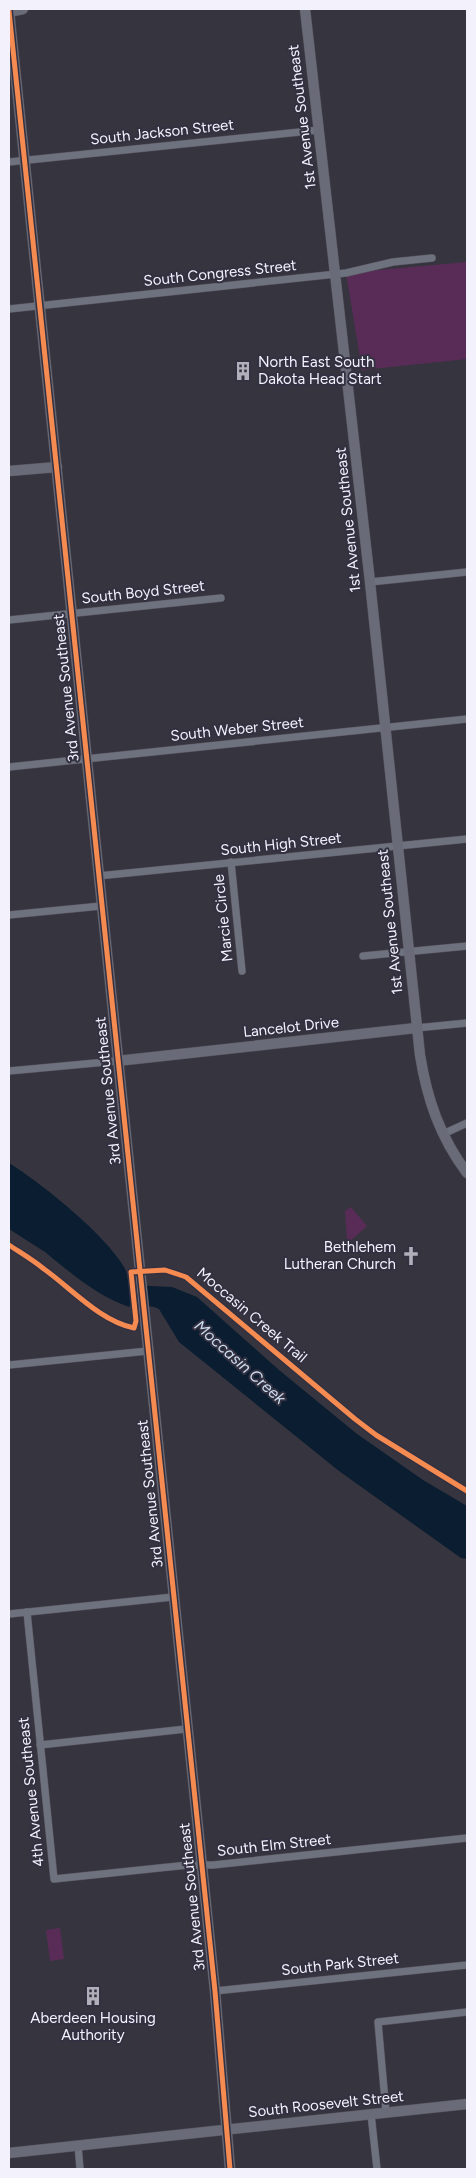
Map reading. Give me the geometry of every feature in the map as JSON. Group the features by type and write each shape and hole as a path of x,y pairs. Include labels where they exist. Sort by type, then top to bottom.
{"street":[{"path":"9,11 23,9"},
{"name":"1st Avenue Southeast","path":"305,9 370,582 416,1028 428,1097 443,1134 467,1173"},
{"name":"3rd Avenue Southeast","path":"9,11 186,1728 215,1991 230,2169"},
{"name":"South Jackson Street","path":"9,162 318,130"},
{"name":"South Congress Street","path":"9,309 335,274 393,262 432,258"},
{"path":"9,471 57,467"},
{"path":"370,582 467,572"},
{"name":"South Boyd Street","path":"9,620 220,598"},
{"name":"South Weber Street","path":"9,767 467,719"},
{"name":"South High Street","path":"98,876 467,839"},
{"name":"Marcie Circle","path":"231,862 242,971"},
{"path":"9,915 101,906"},
{"path":"363,956 467,946"},
{"name":"Lancelot Drive","path":"117,1061 467,1023"},
{"path":"9,1071 117,1061"},
{"path":"443,1134 467,1123"},
{"path":"9,1365 148,1350"},
{"path":"9,1614 173,1597"},
{"name":"4th Avenue Southeast","path":"27,1612 54,1879"},
{"path":"40,1745 186,1728"},
{"name":"South Elm Street","path":"54,1879 467,1838"},
{"name":"South Park Street","path":"215,1991 467,1965"},
{"path":"386,2112 378,2022 467,2012"},
{"name":"South Roosevelt Street","path":"9,2153 467,2104"},
{"path":"371,2114 377,2169"},
{"path":"78,2146 80,2169"}],"shaded area":[{"path":"467,262 467,359 362,370 346,273"},
{"path":"351,1207 367,1226 349,1242 347,1240 345,1211"},
{"path":"60,1928 64,1959 50,1961 46,1930"}],"water":[{"name":"Moccasin Creek","path":"9,1163 54,1196 103,1240 124,1267 129,1285 172,1287 197,1297 279,1370 357,1434 423,1480 467,1506 467,1559 461,1558 339,1471 179,1342 159,1309 131,1304 129,1307 117,1302 85,1283 45,1252 9,1229"}],"cycle path":[{"path":"9,11 215,1991 230,2169"},
{"name":"Moccasin Creek Trail","path":"9,1245 55,1277 98,1312 110,1319 134,1328 136,1321 131,1272 165,1270 186,1277 376,1435 467,1491"}],"place":[{"name":"North East South Dakota Head Start","path":"243,371"},
{"name":"Bethlehem Lutheran Church","path":"411,1256"},
{"name":"Aberdeen Housing Authority","path":"93,1996"}]}
